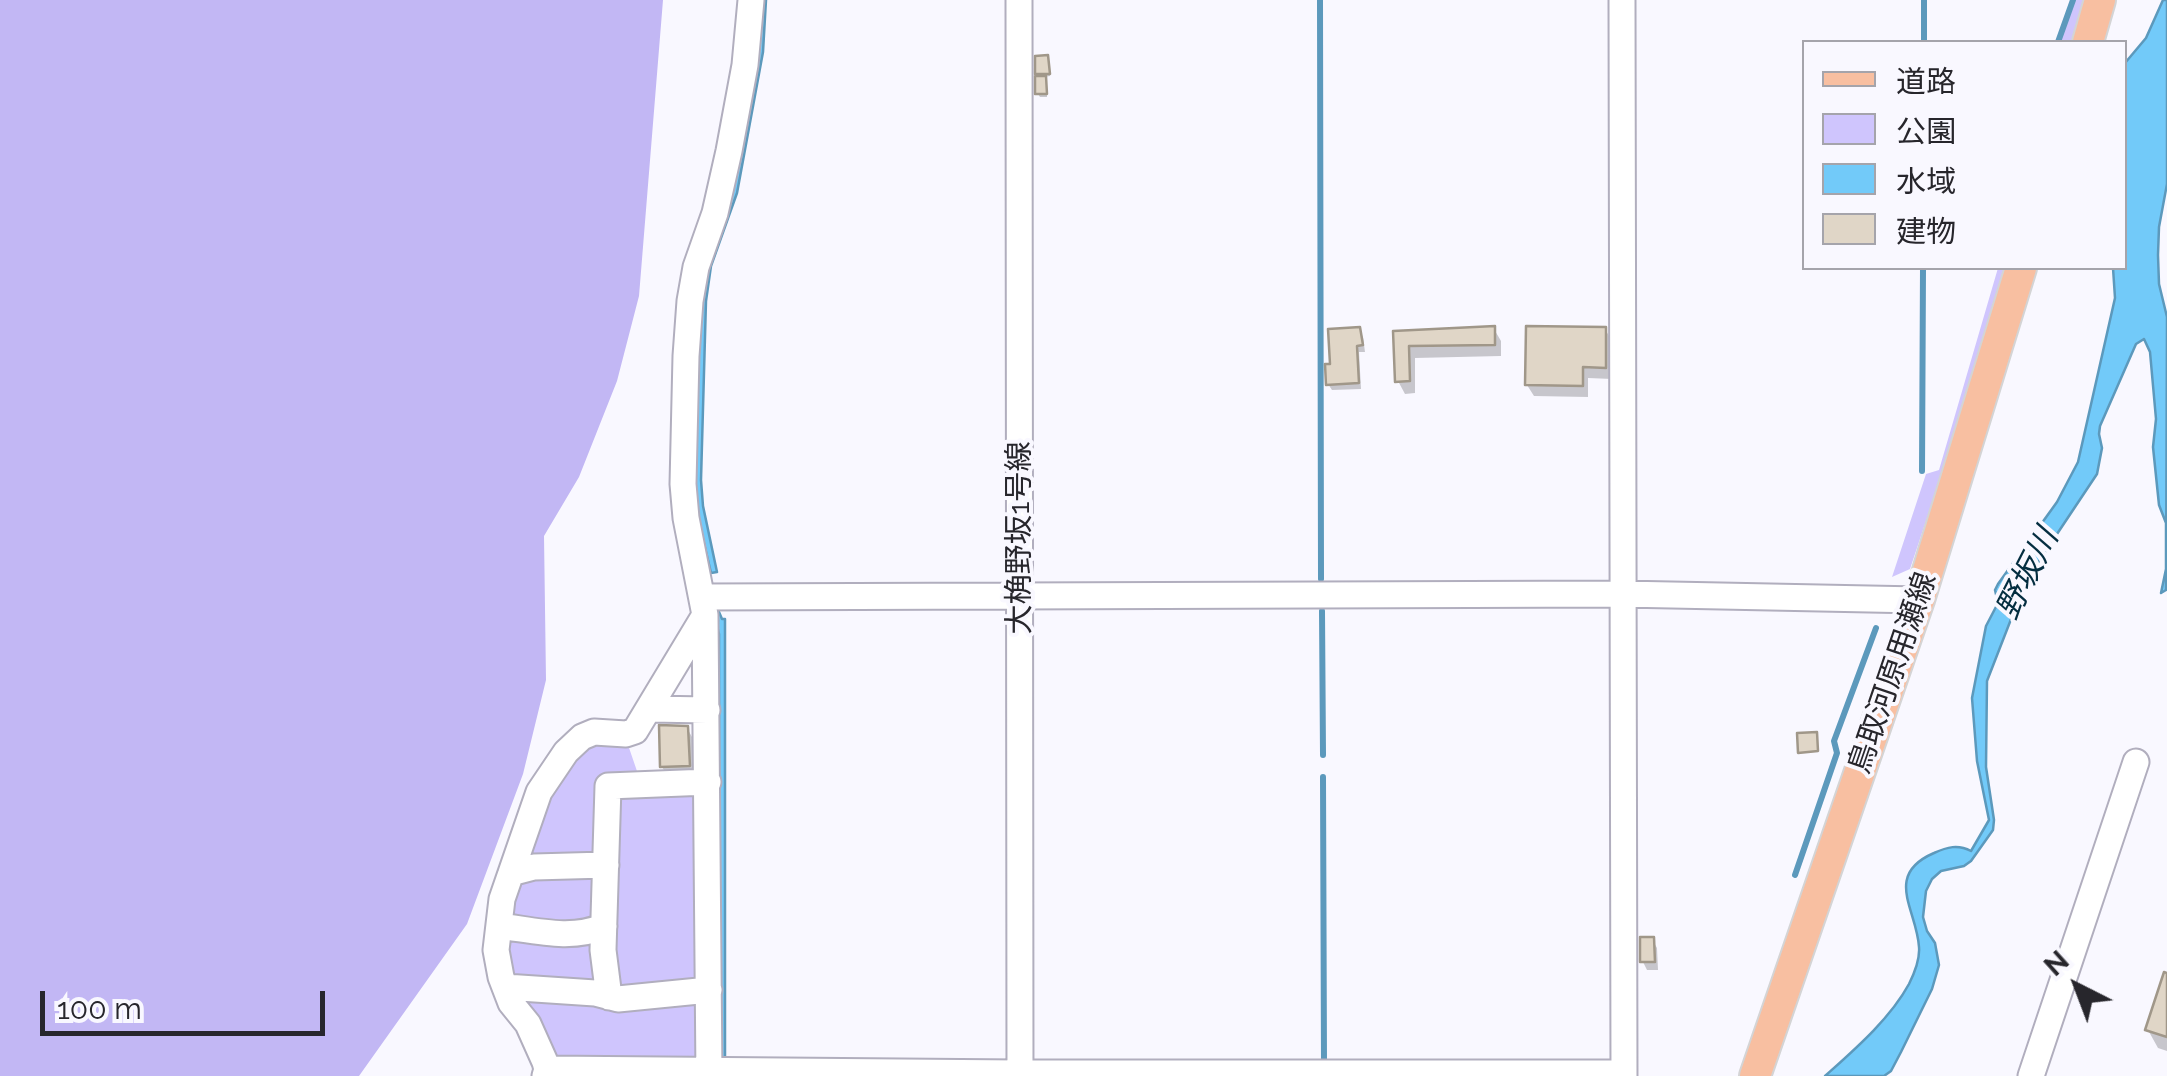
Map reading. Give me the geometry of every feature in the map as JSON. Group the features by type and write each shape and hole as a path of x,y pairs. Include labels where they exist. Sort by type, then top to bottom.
{"main road":[{"path":"2089,40 2100,0"},
{"name":"鳥取河原用瀬線","path":"1755,1076 1918,600 2021,270"}],"street":[{"path":"709,1073 708,710 704,606 683,484 686,356 696,266 715,213 746,65 751,0"},
{"name":"大桷野坂1号線","path":"1019,0 1020,1074"},
{"path":"704,606 635,731 594,732 566,752 539,792 502,899 496,950 505,986 511,1003 528,1024 546,1073 1624,1074 1622,0"},
{"path":"704,606 1020,595 1622,594 1918,600"},
{"path":"650,709 708,710"},
{"path":"2031,1076 2136,762"},
{"path":"608,997 603,950 608,786 708,782"},
{"path":"511,873 534,867 606,865"},
{"path":"499,926 570,934 592,932 604,926"},
{"path":"505,986 595,993 618,999 709,990"}],"green space":[{"path":"2075,0 2086,0 2076,40 2060,40"},
{"path":"1997,270 2004,270 1910,569 1892,577 1926,474 1939,470"},
{"path":"626,739 639,777 612,778 601,861 521,862 542,798 585,742"},
{"path":"703,791 699,980 621,991 609,953 614,796"},
{"path":"599,870 594,925 504,923 523,876"},
{"path":"503,931 597,934 600,981 509,982"},
{"path":"515,1000 699,1000 704,1060 551,1064"}],"shaded area":[{"path":"0,0 663,0 639,296 617,381 579,477 544,536 546,680 523,774 467,924 359,1076 0,1076"}],"water":[{"path":"761,0 766,0 763,52 737,193 711,266 706,301 701,480 717,572 711,573 695,505 699,302"},
{"name":"野坂川","path":"2163,0 2167,0 2167,184 2158,255 2159,284 2167,317 2166,590 2161,593 2166,569 2166,523 2159,505 2150,352 2144,339 2136,344 2100,426 2102,448 2097,474 2031,573 1987,681 1986,767 1993,830 1971,861 1941,871 1926,891 1923,917 1935,943 1939,965 1932,989 1891,1071 1884,1076 1825,1076 1882,1022 1913,976 1919,947 1907,894 1910,872 1919,862 1943,849 1971,851 1989,820 1977,761 1972,698 1986,626 1998,603 1998,584 2057,502 2078,462 2115,298 2113,270 2127,270 2127,61 2146,38"},
{"path":"719,612 725,619 725,1076 719,1076"}],"building":[{"path":"1048,55 1050,74 1035,74 1035,56"},
{"path":"1035,76 1046,76 1047,94 1035,94"},
{"path":"1495,326 1495,345 1409,346 1410,381 1395,382 1393,331"},
{"path":"1526,326 1606,327 1606,368 1583,367 1583,386 1525,385"},
{"path":"1360,327 1363,345 1357,346 1359,383 1326,385 1325,364 1330,364 1328,329"},
{"path":"659,725 688,726 690,766 660,767"},
{"path":"1817,732 1818,751 1798,753 1797,733"},
{"path":"1640,937 1654,937 1655,962 1640,962"},
{"path":"2164,972 2167,973 2167,1037 2145,1030"}],"waterway":[{"path":"1320,0 1321,579"},
{"path":"1924,0 1924,40"},
{"path":"2059,40 2073,0"},
{"path":"1922,471 1923,270"},
{"path":"1322,611 1323,755"},
{"path":"1795,875 1837,753 1834,741 1876,628"},
{"path":"1323,777 1324,1065"}]}
